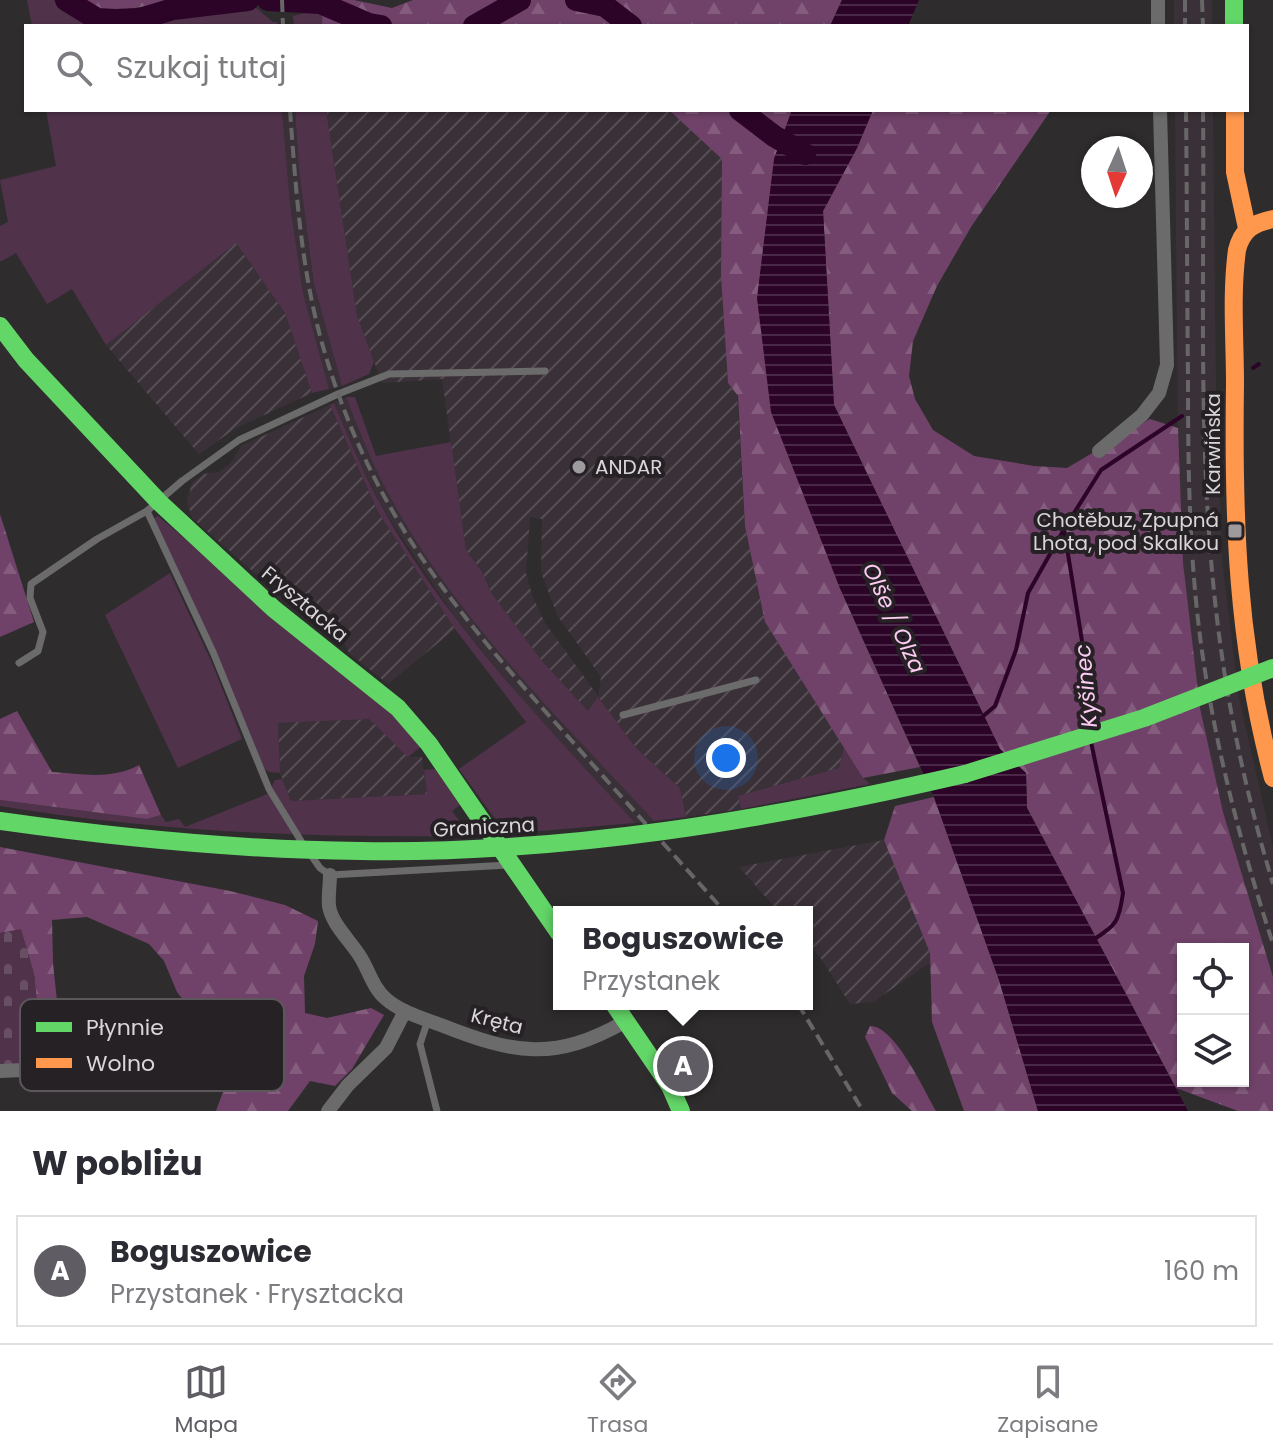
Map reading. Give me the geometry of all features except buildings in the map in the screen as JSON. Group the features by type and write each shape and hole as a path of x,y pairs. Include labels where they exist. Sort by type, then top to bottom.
{"main road":[{"path":"1234,0 1234,24"},
{"name":"Karwińska","path":"1235,112 1235,172 1247,228 1239,241 1236,263 1237,578 1249,671 1273,778"},
{"path":"1247,228 1273,219"},
{"name":"Frysztacka","path":"0,326 153,507 398,708 429,744 553,925"},
{"name":"Graniczna","path":"0,821 141,840 273,850 402,852 599,841 715,827 824,808 965,774 1144,718 1273,668"},
{"path":"618,1010 670,1086 681,1111"}],"street":[{"path":"1158,0 1158,24"},
{"path":"1099,451 1142,415 1159,393 1167,365 1160,112"},
{"name":"Kręta","path":"330,875 329,907 334,919 361,958 378,990 386,1000 405,1011 482,1041 512,1049 568,1047 595,1038 626,1021"},
{"path":"328,1111 348,1085 386,1048 405,1011"},
{"path":"0,1071 20,1070"}],"lane":[{"path":"19,663 38,651 43,632 30,598 31,584 97,539 153,507 182,481 239,440 389,374 545,371"},
{"path":"153,507 269,789 291,829 320,868 330,875 504,867 510,864"},
{"path":"623,715 756,680"},
{"path":"428,1020 420,1044 437,1111"}],"shaded area":[{"path":"1174,0 1212,0 1212,24 1174,24"},
{"path":"282,112 295,112 314,284 342,386 329,389 303,293 290,204"},
{"path":"326,112 671,112 722,158 721,276 728,383 737,396 745,526 765,622 844,747 839,768 738,796 741,809 686,817 680,788 636,748 599,698 588,711 542,661 492,594 482,572 466,550 442,379 382,383 357,316","holes":["530,517 542,519 541,572 557,615 601,677 598,696 545,623 532,595 526,573"]},
{"path":"1175,112 1213,112 1216,395 1222,560 1239,698 1273,847 1273,977 1223,812 1200,708 1183,563 1178,447"},
{"path":"235,242 285,313 312,393 236,428 199,454 106,345"},
{"path":"346,397 393,503 466,611 654,821 634,823 530,709 456,619 383,509 357,458 334,403"},
{"path":"330,405 378,512 455,629 388,684 349,653 345,644 333,634 321,631 192,518 187,501 192,483 204,474 219,472 231,463 241,446"},
{"path":"370,719 408,757 422,757 427,794 291,801 280,773 278,723"},
{"path":"884,840 931,962 873,1002 850,1004 813,950 813,906 774,906 739,867"}],"green space":[{"path":"27,0 53,0 90,24 32,24"},
{"path":"81,0 187,0 108,12"},
{"path":"310,0 323,0 322,24 294,24 293,16 310,12"},
{"path":"323,0 354,0 392,8 413,0 842,0 831,24 322,24"},
{"path":"247,5 255,7 277,24 139,24 173,15"},
{"path":"46,112 282,112 290,204 303,293 329,389 312,393 285,313 236,243 106,345 72,289 47,304 16,253 0,262 0,226 8,222 0,180 56,166"},
{"path":"295,112 326,112 357,316 374,362 369,374 342,386 314,284"},
{"path":"671,112 791,112 774,159 839,586 920,767 863,778 765,622 745,526 738,396 728,383 721,276 722,159"},
{"path":"872,112 1050,112 971,227 937,286 913,341 909,376 915,399 933,430 974,456 1067,468 1150,419 1178,428 1183,563 1200,708 1223,812 1273,977 1273,1111 1238,1111 1176,1088 1027,808 1026,773 1000,749 834,405 823,211 857,148"},
{"path":"346,397 355,397 376,456 451,442 466,550 482,572 492,594 542,661 588,711 598,697 636,748 680,788 686,817 654,821 548,708 480,629 419,546 393,502 373,464"},
{"path":"334,403 383,509 437,594 500,673 635,823 506,834 459,769 526,722 455,629 378,512 330,405"},
{"path":"0,514 34,622 0,637"},
{"path":"158,516 399,719 422,746 408,757 369,719 278,723 280,773 263,768 153,519"},
{"path":"170,573 212,663 242,739 178,768 105,615"},
{"path":"17,711 52,772 107,774 139,765 161,815 147,819 0,800 0,719"},
{"path":"844,747 870,784 741,809 738,796 839,768"},
{"path":"435,769 460,805 452,811 470,836 234,832 117,822 0,806 0,800 147,819 161,815 166,822 179,819 185,827 265,795 273,790 275,780 282,779 291,801 427,794 424,770"},
{"path":"934,797 999,980 1038,1111 964,1111 932,1022 930,953 884,840 895,806"},
{"path":"0,847 230,891 285,905 318,921 315,944 304,976 305,1013 327,1018 371,1008 384,1015 352,1069 335,1086 310,1081 288,1111 216,1111 223,1091 284,1091 284,999 183,999 164,961 149,944 87,917 52,920 57,999 37,999 34,974 21,930 0,933"},
{"path":"21,929 34,974 37,999 20,999 20,1064 0,1065 0,933"},
{"path":"870,1026 880,1029 899,1047 936,1111 912,1111 892,1093 865,1037"}],"water":[{"path":"842,0 919,0 909,24 831,24"},
{"name":"Olše / Olza","path":"791,112 872,112 857,148 823,211 834,405 1000,749 1026,773 1027,808 1188,1111 1038,1111 999,980 934,797 839,586 771,412 757,298 774,159"}],"waterway":[{"path":"66,0 97,19 115,20 140,19 173,9 248,0"},
{"path":"268,0 320,3 369,24"},
{"path":"478,24 520,0"},
{"path":"576,0 605,6 628,24"},
{"path":"743,112 805,154"},
{"name":"Kyšinec","path":"1253,368 1259,364"},
{"name":"Kyšinec","path":"1212,400 1218,396"},
{"name":"Kyšinec","path":"1088,726 1082,641 1064,529 1101,470 1182,416"},
{"path":"981,718 995,706 1016,650 1028,593 1063,531"},
{"name":"Kyšinec","path":"1091,742 1123,893 1116,921 1093,940"}],"railway":[{"path":"282,0 283,24"},
{"path":"1185,0 1185,24"},
{"path":"1202,0 1203,24"},
{"path":"290,112 301,231 316,321 344,409 367,463 394,513 456,606 492,650 720,906"},
{"path":"1186,112 1189,477 1197,611 1221,758 1273,944"},
{"path":"1203,112 1203,376 1212,576 1235,734 1273,884"},
{"path":"802,1010 863,1111"}],"traffic: fast":[{"path":"1234,0 1234,24"},
{"path":"0,326 26,360 159,502 274,609 398,708 429,744 553,924"},
{"path":"965,774 1144,718 1273,668"},
{"path":"0,821 225,846 361,851 514,847 665,831 741,819 965,774"},
{"path":"618,1010 670,1086 681,1111"}],"traffic: slow":[{"path":"1235,112 1235,172 1247,228"},
{"path":"1273,219 1254,225 1242,237 1237,250 1234,300 1235,485 1240,582 1252,679 1273,778"}],"place":[{"name":"ANDAR","path":"579,467"},
{"name":"Chotěbuz, Zpupná Lhota, pod Skalkou","path":"1235,531"},
{"name":"Boguszowice","path":"683,1066"}]}
